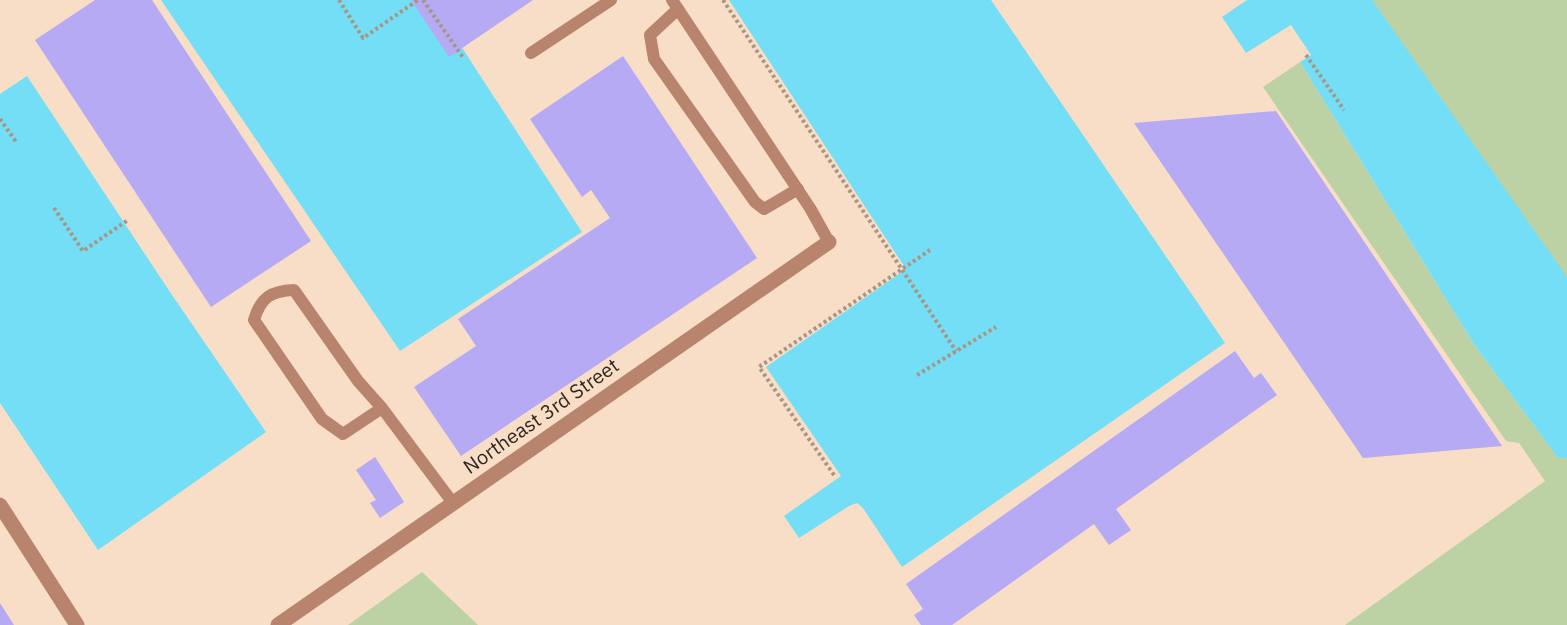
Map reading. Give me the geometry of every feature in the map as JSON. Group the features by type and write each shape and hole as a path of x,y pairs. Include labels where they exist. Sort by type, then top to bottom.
{"street":[{"name":"Northeast 3rd Street","path":"278,625 829,242"},
{"path":"0,505 77,625"}],"lane":[{"path":"531,53 611,0"},
{"path":"798,189 764,209 755,202 654,59 650,35 675,4 798,189 829,242"},
{"path":"382,408 343,434 322,419 254,320 259,305 277,291 294,290 358,381 382,408 453,503"}],"path":[{"path":"339,0 363,38 418,0"},
{"path":"423,0 464,59"},
{"path":"723,0 956,351"},
{"path":"1306,55 1344,110"},
{"path":"0,118 17,143"},
{"path":"54,208 83,251 128,220"},
{"path":"834,475 759,366 930,250"},
{"path":"917,375 996,327"}],"green space":[{"path":"1332,0 1567,0 1567,349"},
{"path":"1300,62 1475,346 1558,458 1567,458 1567,625 1345,625 1545,481 1519,443 1506,441 1263,87"},
{"path":"422,572 478,625 348,625"}],"water":[{"path":"161,0 431,0 582,232 400,351"},
{"path":"729,0 991,0 1225,343 902,567 863,508 857,503 799,538 784,516 841,476 766,367 906,269"},
{"path":"1247,0 1372,0 1567,277 1567,458 1558,458 1475,346 1300,62 1311,55 1291,25 1246,53 1222,17"},
{"path":"27,76 266,432 98,550 0,403 0,94"}],"building":[{"path":"95,0 152,0 311,241 211,307 35,40"},
{"path":"411,0 533,0 449,57"},
{"path":"623,56 757,258 461,456 414,387 476,346 458,319 610,218 591,190 582,197 530,119"},
{"path":"1276,111 1502,446 1363,458 1134,123"},
{"path":"1235,351 1254,378 1261,373 1277,395 1116,509 1131,530 1109,545 1094,524 952,625 921,625 914,615 923,609 906,584"},
{"path":"375,457 404,502 380,518 370,503 376,500 356,470"},
{"path":"0,603 14,625 0,625"}]}
